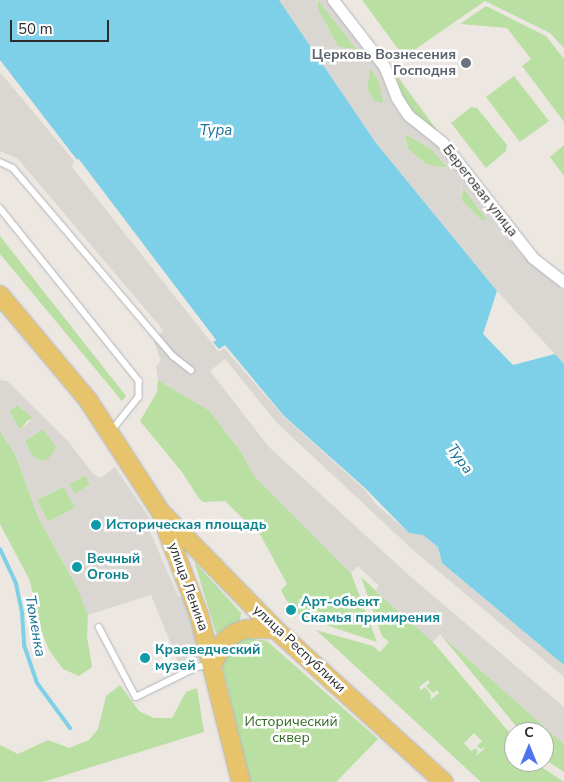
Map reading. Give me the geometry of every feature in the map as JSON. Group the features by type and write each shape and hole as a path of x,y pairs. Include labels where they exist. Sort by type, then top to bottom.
{"main road":[{"path":"0,295 88,400 160,511"},
{"name":"улица Республики","path":"160,511 275,628 444,782"},
{"name":"улица Ленина","path":"160,511 199,615 214,664 241,782"},
{"path":"214,664 224,641 235,633 254,628 275,628"}],"street":[{"name":"Береговая улица","path":"333,0 384,66 397,98 408,115 442,142 533,258 564,282"}],"lane":[{"path":"0,162 13,168 174,356 191,370"},
{"path":"0,208 139,382 139,397 110,432"},
{"path":"99,627 136,697 197,667 214,664"}],"green space":[{"path":"318,0 358,50 339,47 317,7"},
{"path":"362,0 564,0 564,48 550,33 485,1 404,57"},
{"path":"486,6 546,36 564,59 564,122 522,66 531,59 507,28 460,24"},
{"path":"370,67 379,81 384,104 374,101 367,89"},
{"path":"395,73 439,133 413,113 403,100"},
{"path":"514,76 549,121 520,142 486,97"},
{"path":"471,107 477,108 507,145 506,151 486,168 451,123"},
{"path":"404,133 431,149 448,168 427,165 408,149"},
{"path":"564,145 564,176 550,157"},
{"path":"463,187 488,220 481,220 461,200"},
{"path":"0,236 126,396 122,401 0,254"},
{"path":"158,380 210,411 242,453 254,475 351,573 377,642 317,622 311,617 306,622 286,600 281,590 287,584 261,536 225,501 203,502 198,497 182,472 140,421 157,392"},
{"path":"17,405 34,418 27,421 20,430 9,411"},
{"path":"43,429 57,447 48,460 40,461 31,454 25,441"},
{"path":"0,431 15,454 39,519 77,587 88,615 87,636 92,667 79,676 63,669 49,650 39,625 30,581 0,524"},
{"path":"85,475 91,484 75,494 69,484"},
{"path":"64,486 75,508 48,522 37,500"},
{"path":"194,561 241,613 240,621 221,632 216,633"},
{"path":"361,577 433,642 504,726 504,772 549,772 564,782 481,782 316,630 373,646 380,652 389,642 382,636","holes":["428,680 430,683 426,686 433,693 437,690 439,693 430,700 431,694 425,687 421,690 419,687","474,733 482,741 477,746 480,749 486,747 476,756 478,751 476,748 471,751 464,743"]},
{"path":"440,634 539,722 513,722"},
{"name":"Исторический сквер","path":"242,637 267,641 378,739 336,782 250,782 222,665 227,649"},
{"path":"120,685 139,711 154,718 172,718 186,692 197,688 204,732 43,782 0,782 0,745 18,754 48,740 69,748 89,740 98,729 106,696"},
{"path":"554,735 564,744 564,772 554,766"}],"shaded area":[{"path":"279,0 317,0 317,7 339,47 357,50 318,0 327,0 383,74 390,99 400,115 438,146 520,253 564,291 564,364 497,291 376,143","holes":["370,68 379,81 383,103 374,101 367,89","404,133 431,149 448,168 427,165 408,149","463,188 487,220 481,220 461,200"]},
{"path":"0,72 74,161 72,167 219,352 224,348 284,417 364,489 376,504 409,533 423,535 438,547 442,563 564,665 564,677 413,550 277,423 225,359 210,371 269,447 411,577 564,707 564,744 554,735 554,722 539,722 440,634 433,642 375,591 379,586 358,566 351,573 253,475 242,453 210,411 158,380 156,366 161,361 154,342 163,330 18,159 0,151"},
{"name":"Историческая площадь","path":"0,380 7,381 68,441 94,475 100,478 115,467 150,519 148,527 178,596 186,600 201,660 181,669 151,595 88,615 77,587 39,519 15,454 0,431","holes":["18,405 33,418 20,430 9,412","43,429 57,448 48,459 40,461 31,454 25,441","85,475 90,485 75,494 69,484","63,486 75,508 48,522 37,500"]}],"water":[{"name":"Тура","path":"0,0 279,0 376,143 497,291 483,334 513,365 555,354 564,364 564,665 442,563 438,547 423,535 409,533 365,488 284,416 225,345 219,349 213,342 216,340 0,60"}],"pier":[{"path":"78,158 216,340 213,342 77,161"}],"waterway":[{"name":"Тюменка","path":"0,549 16,584 22,613 24,645 37,683 70,728"}],"place":[{"name":"Церковь Вознесения Господня","path":"466,63"},
{"name":"Историческая площадь","path":"96,525"},
{"name":"Вечный Огонь","path":"77,567"},
{"name":"Арт-обьект Скамья примирения","path":"291,610"},
{"name":"Краеведческий музей","path":"145,658"}]}
